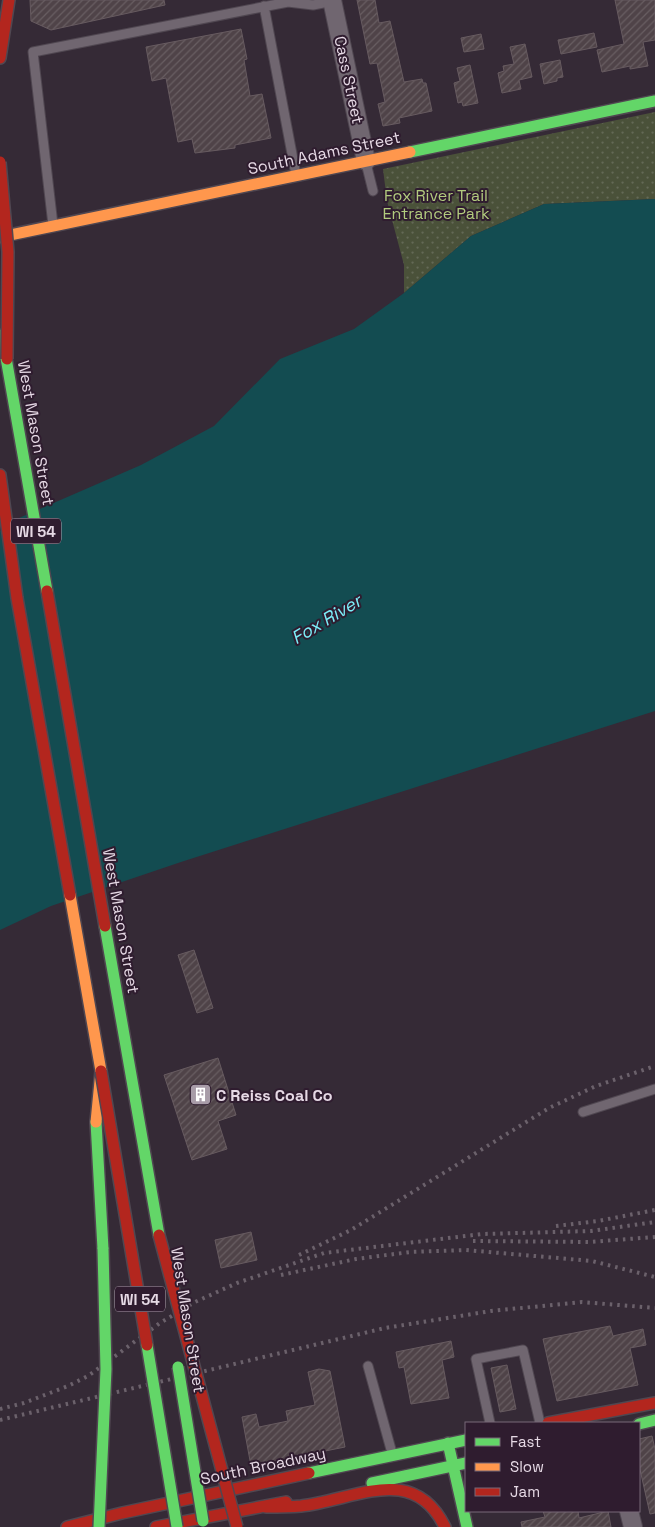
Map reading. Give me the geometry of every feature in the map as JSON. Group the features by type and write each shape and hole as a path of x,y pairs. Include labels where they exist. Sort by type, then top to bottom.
{"main road":[{"path":"0,58 9,0"},
{"name":"South Adams Street","path":"0,237 655,101"},
{"path":"0,162 8,252 6,359"},
{"name":"West Mason Street","path":"0,321 159,1235 170,1322"},
{"name":"WI 54","path":"0,475 17,598 101,1071 177,1527"},
{"path":"0,538 17,598"},
{"path":"99,1527 106,1369 103,1249 95,1129 101,1071"},
{"path":"159,1235 176,1290 189,1352 237,1527"},
{"name":"West Mason Street","path":"175,1351 204,1525"},
{"path":"560,1422 608,1418 655,1403"},
{"path":"640,1424 655,1420"},
{"name":"South Broadway","path":"67,1527 122,1513 465,1440"},
{"path":"448,1443 467,1527"},
{"path":"434,1447 441,1484"},
{"path":"156,1527 266,1507 465,1463"},
{"path":"266,1507 301,1506 398,1488 413,1492 425,1499 435,1510 445,1527"},
{"path":"446,1510 450,1527"},
{"path":"472,1512 475,1527"}],"street":[{"name":"Cass Street","path":"332,0 366,161"},
{"path":"629,1512 633,1527"}],"lane":[{"path":"53,226 33,52 264,6 288,2 313,5 332,0"},
{"path":"264,6 296,175"},
{"path":"366,161 373,191"},
{"path":"583,1112 655,1089"},
{"path":"490,1422 476,1359 523,1350 540,1422"},
{"path":"368,1366 393,1456"}],"green space":[{"name":"Fox River Trail Entrance Park","path":"655,112 655,199 544,204 471,236 404,293 404,265 387,201 383,169"}],"water":[{"name":"Fox River","path":"655,199 655,711 181,862 51,906 0,930 0,531 19,518 141,465 214,426 280,359 354,329 404,293 471,236 544,204"}],"building":[{"path":"30,0 164,0 165,5 51,30 31,21"},
{"path":"357,0 375,0 379,23 390,21 404,82 422,79 423,83 426,83 432,111 399,118 400,123 383,126 378,104 385,102 377,63 370,64"},
{"path":"615,0 655,0 655,40 643,42 648,66 630,69 630,66 602,72 597,50 624,44"},
{"path":"241,29 247,59 244,60 250,96 262,94 271,138 235,145 235,148 195,153 192,139 178,142 166,78 152,81 146,47"},
{"path":"594,33 597,47 561,54 558,40"},
{"path":"481,34 484,49 464,52 461,38"},
{"path":"525,44 532,77 519,80 521,89 502,93 498,73 504,71 503,66 514,64 510,47"},
{"path":"560,60 563,77 557,78 557,81 544,84 540,64"},
{"path":"470,65 478,103 463,106 462,102 458,103 454,83 460,81 457,68"},
{"path":"194,950 213,1008 197,1013 178,955"},
{"name":"C Reiss Coal Co","path":"218,1058 236,1115 218,1121 227,1149 192,1160 164,1075"},
{"path":"251,1232 257,1260 221,1268 215,1240"},
{"path":"610,1326 613,1336 643,1329 646,1345 630,1348 638,1385 557,1401 543,1339"},
{"path":"451,1341 454,1357 442,1360 449,1398 411,1404 404,1367 399,1368 396,1352"},
{"path":"507,1365 516,1409 500,1412 491,1368"},
{"path":"319,1369 330,1371 345,1447 251,1466 242,1417 256,1414 259,1427 288,1421 286,1411 315,1405 308,1372"},
{"path":"652,1436 655,1449 655,1513 650,1514 640,1469 640,1439"},
{"path":"543,1512 578,1512 579,1518 608,1512 611,1527 522,1527 521,1522 545,1517"}],"railway":[{"path":"299,1255 351,1230 549,1108 596,1086 655,1066"},
{"path":"556,1226 598,1221 655,1210"},
{"path":"0,1409 24,1403 88,1376 160,1323 195,1302 237,1283 324,1253 482,1234 591,1231 655,1222"},
{"path":"473,1241 589,1242 655,1237"},
{"path":"281,1275 356,1259 410,1252 466,1250 592,1261 655,1277"},
{"path":"0,1420 385,1328 491,1311 582,1302 655,1308"}],"traffic: fast":[{"path":"410,152 655,101"},
{"path":"2,335 47,591"},
{"path":"105,926 159,1235"},
{"path":"96,1122 103,1249"},
{"path":"99,1527 106,1369 103,1249"},
{"path":"147,1345 177,1527"},
{"path":"178,1367 203,1521"},
{"path":"640,1424 655,1420"},
{"path":"309,1473 465,1440"},
{"path":"448,1443 467,1527"},
{"path":"372,1483 465,1463"}],"traffic: slow":[{"path":"0,237 410,152"},
{"path":"70,895 101,1071 96,1122"}],"traffic: jam":[{"path":"0,58 9,0"},
{"path":"0,162 8,252 7,359"},
{"path":"0,475 17,598 70,895"},
{"path":"47,591 105,926"},
{"path":"101,1071 147,1345"},
{"path":"159,1235 237,1527"},
{"path":"553,1422 655,1403"},
{"path":"67,1527 122,1513 309,1473"},
{"path":"266,1507 301,1506 362,1493 400,1490 417,1495 432,1507 445,1527"},
{"path":"156,1527 286,1502"}],"place":[{"name":"C Reiss Coal Co","path":"200,1095"}]}
